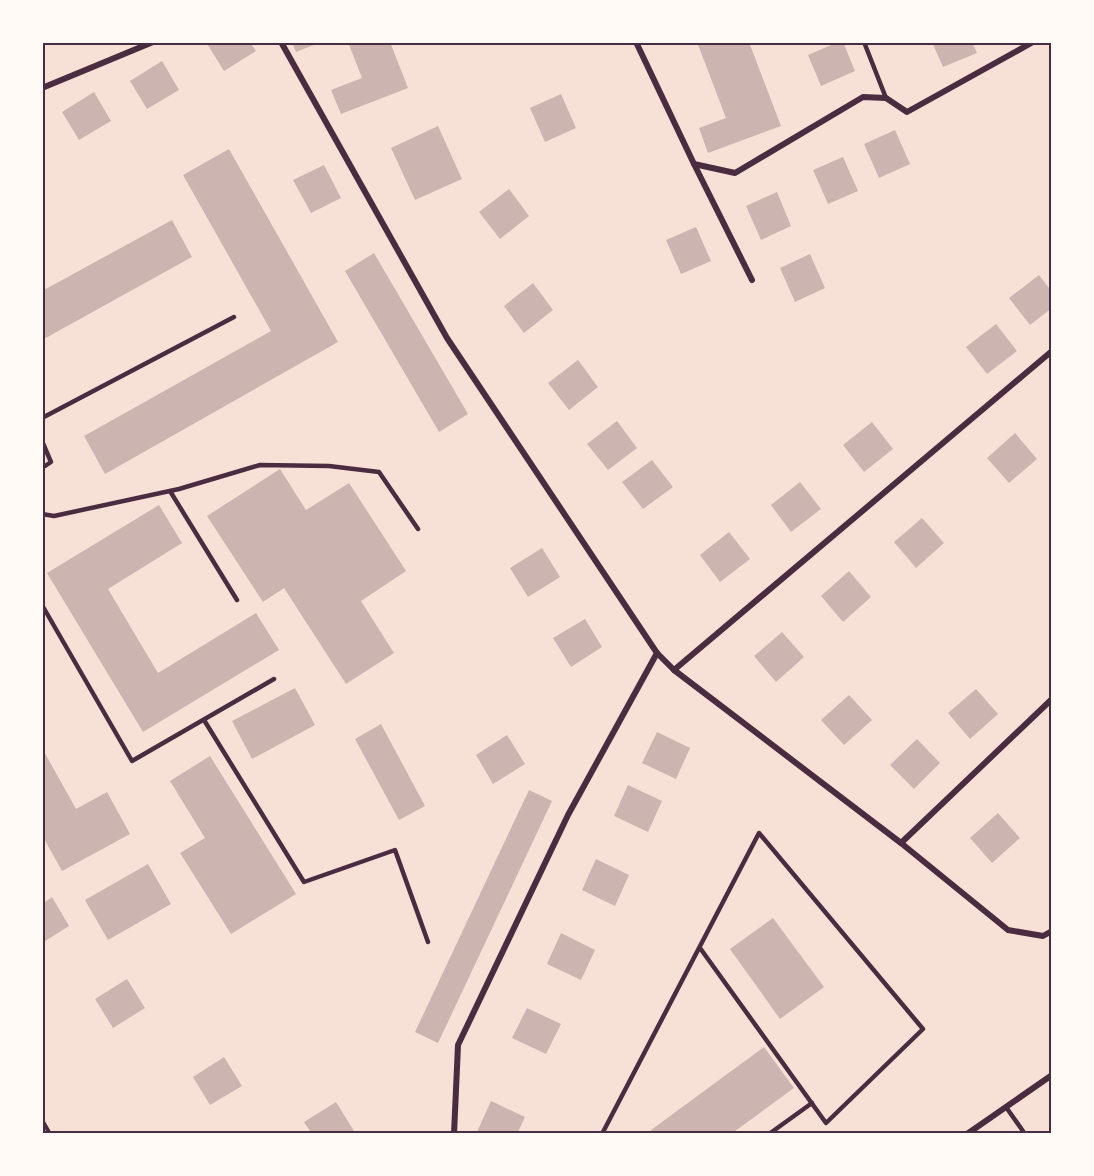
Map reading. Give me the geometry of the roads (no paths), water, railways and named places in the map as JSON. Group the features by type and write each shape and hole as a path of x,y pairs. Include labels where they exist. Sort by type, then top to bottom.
{"street":[{"path":"42,88 153,42"},
{"path":"281,42 447,338 657,653 674,670 902,843 1008,930 1043,936 1052,931"},
{"path":"636,42 752,280"},
{"path":"694,164 735,173 863,97 886,98 907,112 1033,42"},
{"path":"674,670 1052,351"},
{"path":"454,1134 458,1045 568,815 657,653"},
{"path":"902,843 1052,699"},
{"path":"967,1134 1052,1075"}],"lane":[{"path":"864,42 886,98"},
{"path":"42,418 234,317"},
{"path":"42,441 51,462 42,468"},
{"path":"42,514 54,516 170,491 260,465 328,466 379,472 418,529"},
{"path":"170,491 237,600"},
{"path":"42,604 132,761 274,678"},
{"path":"204,720 303,882 395,850 428,942"},
{"path":"602,1134 759,833 923,1029 826,1123 700,948"},
{"path":"769,1134 812,1103"},
{"path":"1006,1107 1025,1134"}]}
